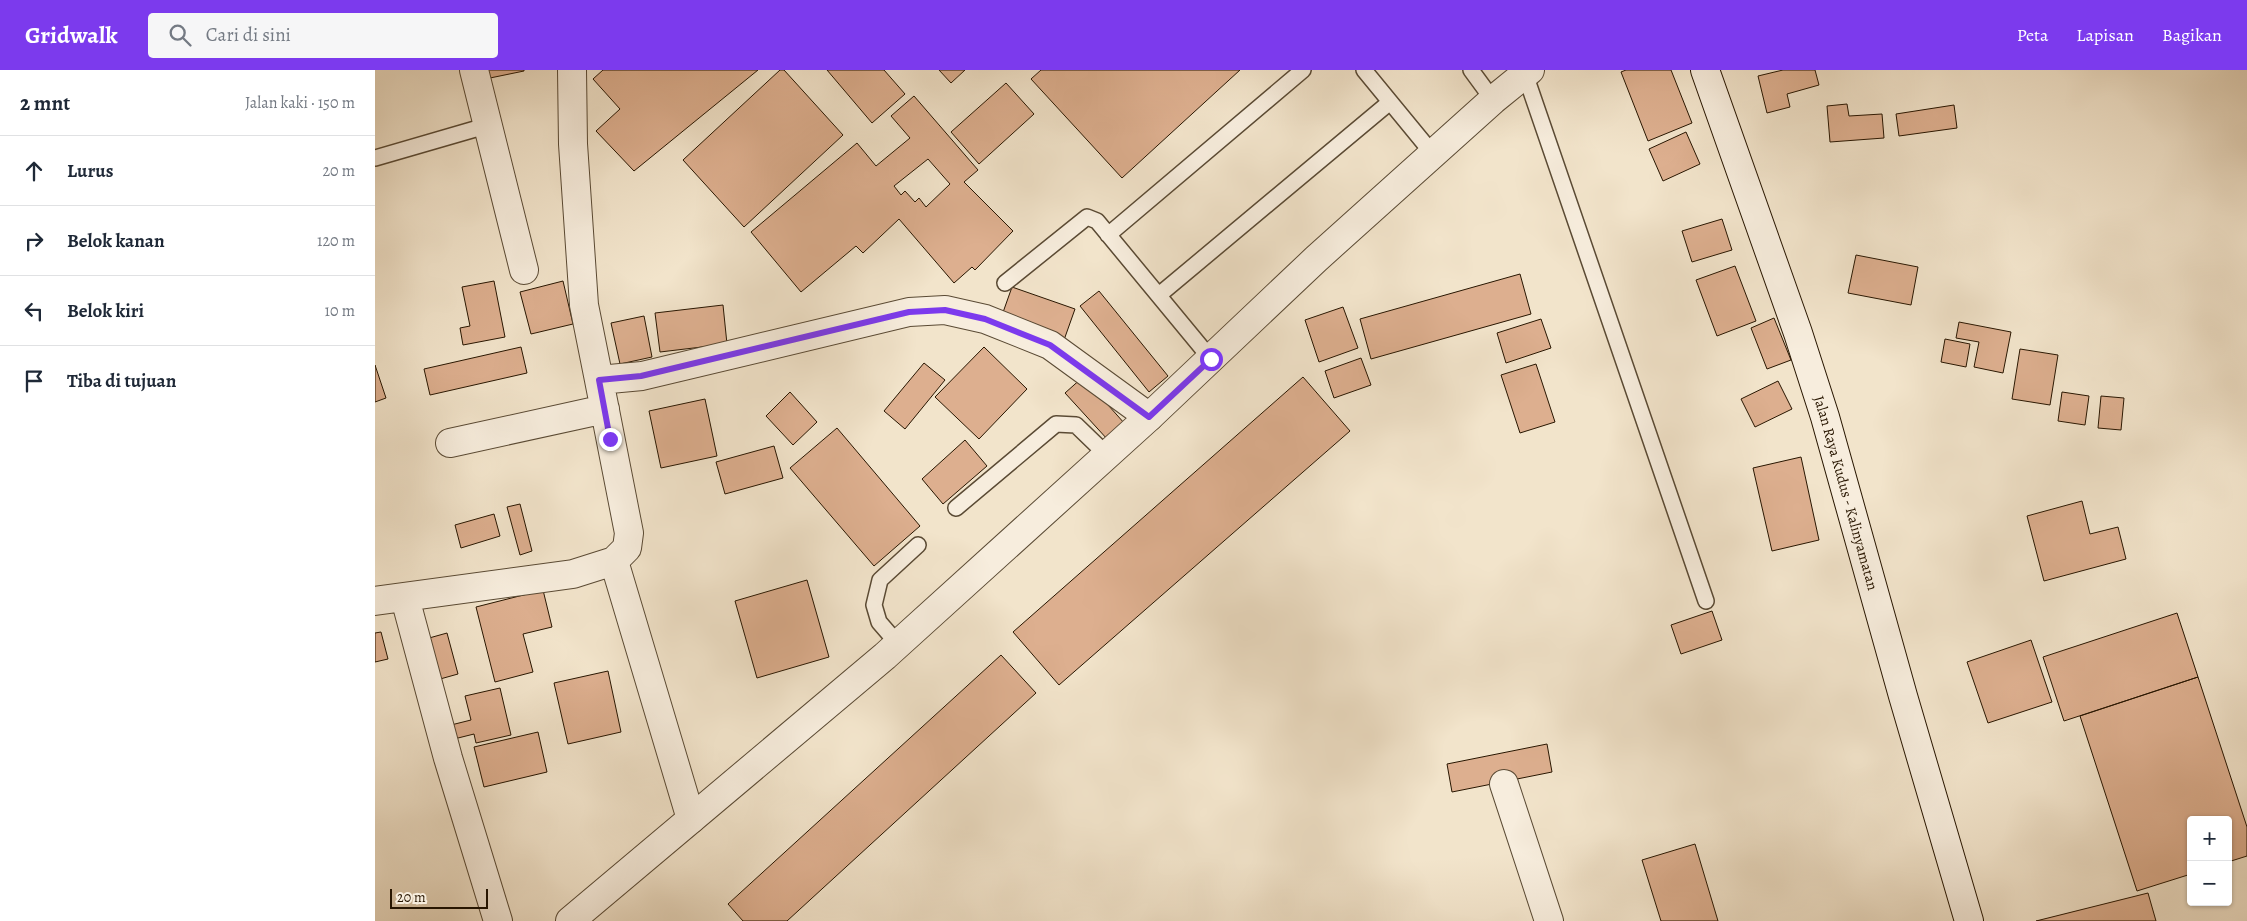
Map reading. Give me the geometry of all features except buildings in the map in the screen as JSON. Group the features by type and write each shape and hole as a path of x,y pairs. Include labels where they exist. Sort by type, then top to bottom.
{"street":[{"path":"475,70 524,270"},
{"path":"375,602 573,574 614,562 627,548 629,534 584,305 573,144 572,70"},
{"name":"Jalan Raya Kudus - Kalinyamatan","path":"1705,70 1798,333 1825,416 1903,696 1969,921"},
{"path":"570,921 898,644 1107,456 1317,259 1493,100 1528,72"},
{"path":"599,380 641,376 909,312 945,310 985,319 1050,345 1149,417"},
{"path":"450,443 605,408"},
{"path":"614,562 691,819"},
{"path":"405,598 449,758 498,921"},
{"path":"1504,784 1549,921"}],"lane":[{"path":"1108,235 1303,70"},
{"path":"1364,70 1433,154"},
{"path":"1471,70 1493,100"},
{"path":"1528,72 1706,600"},
{"path":"1159,295 1390,102"},
{"path":"375,158 489,125"},
{"path":"1005,283 1087,217 1097,222 1211,359"},
{"path":"956,508 1056,424 1076,424 1107,456"},
{"path":"898,644 879,622 874,605 880,580 918,545"}],"route":[{"path":"610,439 599,380 641,376 909,312 945,310 985,319 1050,345 1149,417 1211,359"}]}
